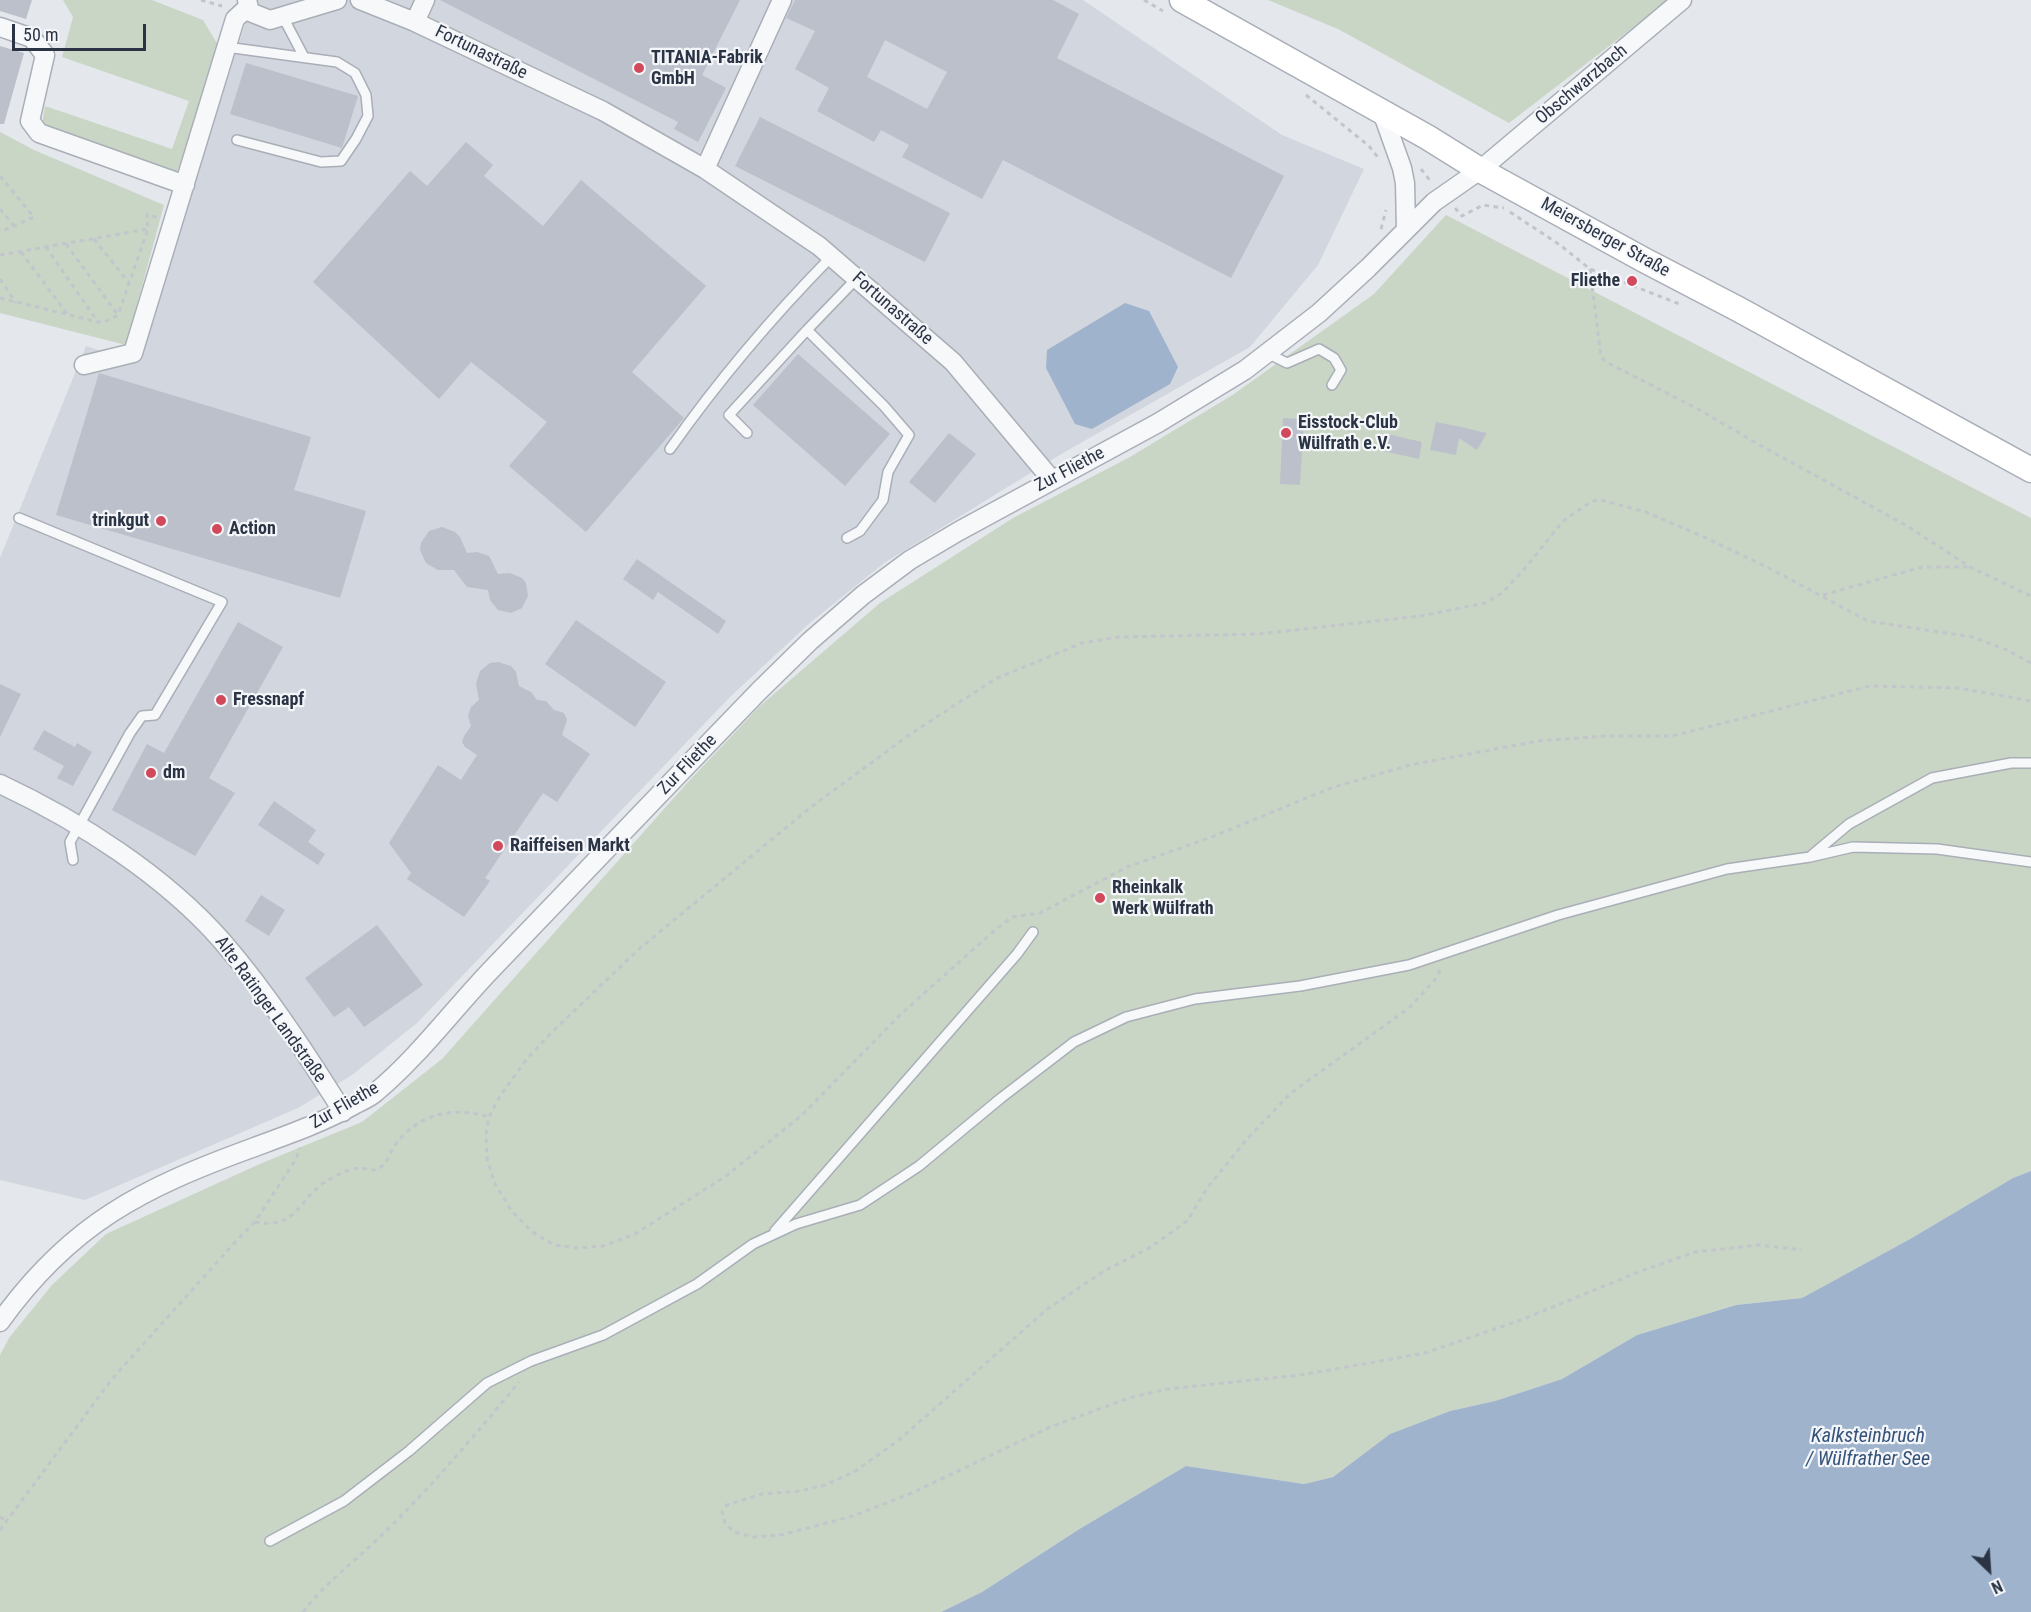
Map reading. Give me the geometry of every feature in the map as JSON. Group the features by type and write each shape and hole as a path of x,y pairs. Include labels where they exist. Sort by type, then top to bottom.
{"main road":[{"name":"Meiersberger Straße","path":"1173,6 1382,112 1480,170 2031,470"}],"street":[{"path":"248,3 250,12 270,20 337,0"},
{"name":"Fortunastraße","path":"360,0 415,22 603,111 705,169 819,246 953,362 1053,480"},
{"name":"Fortunastraße","path":"415,22 425,0"},
{"path":"705,169 782,0"},
{"name":"Obschwarzbach","path":"1480,170 1682,0"},
{"path":"84,365 133,354 226,46 235,19 248,3"},
{"path":"0,27 33,38 45,55 30,121 39,133 185,185"},
{"path":"1382,112 1402,168 1405,183 1406,230"},
{"name":"Zur Fliethe","path":"0,1322 42,1269 93,1224 121,1205 196,1169 304,1130 343,1112 374,1094 399,1071 476,986 759,691 810,641 863,595 910,560 1202,398 1245,370 1319,313 1443,195 1480,170"},
{"name":"Alte Ratinger Landstraße","path":"0,784 50,809 77,826 138,865 180,899 221,939 279,1016 343,1112"}],"lane":[{"path":"283,17 304,57"},
{"path":"226,46 337,62 355,73 366,95 368,116 356,139 341,160 321,162 237,140"},
{"path":"670,449 704,401 808,280 831,257"},
{"path":"747,433 729,414 857,278"},
{"path":"807,330 884,406 909,435 888,472 883,500 860,531 847,538"},
{"path":"1267,353 1287,363 1319,349 1334,358 1341,370 1332,385"},
{"path":"19,518 222,602 155,715 142,716 130,733 77,826 70,842 73,860"},
{"path":"1810,857 1849,824 1932,778 2031,762"},
{"path":"270,1541 344,1501 409,1451 487,1383 539,1358 603,1335 697,1284 753,1244 796,1224 860,1205 919,1166 1001,1098 1074,1042 1126,1017 1196,999 1300,986 1409,965 1558,915 1727,869 1810,857 1852,847 1936,849 2031,862"},
{"path":"772,1235 1017,954 1033,932"}],"path":[{"path":"1144,0 1173,6"},
{"path":"1302,92 1369,146 1387,170 1418,166 1462,216 1483,205 1504,208 1560,245 1590,269 1600,357 1606,362 1698,409 1909,527 1970,567 2031,596"},
{"path":"0,177 34,217 0,232"},
{"path":"0,209 15,227"},
{"path":"0,298 68,316 98,322 106,321 118,315 130,284 148,229 147,214 162,219"},
{"path":"0,255 148,229"},
{"path":"94,239 130,284"},
{"path":"66,244 118,315"},
{"path":"46,247 98,322"},
{"path":"21,252 68,316"},
{"path":"0,279 16,303"},
{"path":"2031,663 2007,650 1972,637 1868,621 1727,548 1646,512 1601,500 1592,501 1563,521 1502,593 1485,603 1421,616 1260,634 1119,637 1082,643 995,679 909,735 811,807 639,949 552,1032 526,1060 500,1096 489,1117 486,1134 487,1158 494,1182 511,1210 531,1231 554,1245 578,1248 603,1246 635,1234 726,1176 765,1146 809,1108 902,1013 1012,917 1040,914 1127,867 1209,838 1331,788 1410,765 1538,741 1607,736 1672,736 1870,686 1959,688 2031,701"},
{"path":"1821,595 1922,567 1970,567"},
{"path":"1449,952 1435,980 1409,1008 1291,1093 1248,1138 1208,1187 1187,1221 1151,1247 1104,1271 1046,1310 899,1440 854,1472 825,1485 801,1491 762,1494 727,1505 722,1512 726,1523 734,1532 753,1537 781,1535 810,1528 853,1516 912,1493 1050,1427 1130,1398 1167,1389 1301,1374 1425,1353 1521,1320 1641,1271 1695,1252 1758,1245 1802,1250"},
{"path":"255,1222 272,1225 292,1216 326,1181 344,1172 360,1168 372,1171 379,1169 406,1132 422,1120 444,1113 470,1111 489,1117"},
{"path":"0,1530 112,1379 255,1222 297,1160 304,1130"},
{"path":"303,1612 337,1575 384,1534 439,1477 539,1358"},
{"path":"0,1517 7,1521"}],"shaded area":[{"path":"250,0 1083,0 1282,135 1364,169 1318,265 1250,347 1063,453 884,563 811,622 731,696 417,1023 352,1075 298,1108 85,1200 0,1180 0,558 86,346 137,363 245,24"}],"green space":[{"path":"63,0 152,0 203,20 218,45 176,176 41,131 45,106 172,149 189,101 62,57 73,17"},
{"path":"1268,0 1669,0 1509,123 1338,29"},
{"path":"0,132 34,150 164,205 126,345 0,313"},
{"path":"1446,215 2031,518 2031,1171 2013,1178 1910,1239 1802,1298 1736,1305 1637,1335 1562,1379 1495,1401 1450,1411 1390,1434 1333,1477 1304,1484 1186,1466 1081,1528 982,1592 941,1612 0,1612 0,1355 9,1338 52,1285 106,1234 262,1163 362,1122 442,1059 688,782 760,706 880,603 1013,518 1130,457 1234,394 1374,294"}],"water":[{"path":"1125,303 1149,311 1178,367 1170,384 1092,429 1075,424 1046,368 1047,350"},
{"name":"Kalksteinbruch / Wülfrather See","path":"2031,1171 2031,1612 941,1612 982,1592 1081,1528 1186,1466 1304,1484 1333,1477 1390,1434 1450,1411 1495,1401 1562,1379 1637,1335 1736,1305 1802,1298 1910,1239 2013,1178"}],"building":[{"path":"0,0 32,0 26,19 0,11"},
{"name":"TITANIA-Fabrik GmbH","path":"440,0 740,0 702,75 726,88 698,142 674,129 678,122"},
{"path":"795,0 1053,0 1079,14 1057,58 1284,176 1231,278 1003,160 982,199 902,157 909,145 881,130 874,142 817,111 829,88 795,69 815,31 786,18","holes":["885,40 947,72 927,109 867,77"]},
{"path":"0,46 24,53 4,124 0,124"},
{"path":"246,63 358,96 342,148 230,114"},
{"path":"760,117 950,213 925,262 735,166"},
{"path":"466,142 493,165 484,176 543,226 581,180 706,286 632,372 684,418 586,532 509,466 547,422 471,362 439,399 313,282 410,171 427,186"},
{"path":"798,354 890,434 845,486 753,405"},
{"path":"99,373 311,437 294,490 366,511 340,598 56,515"},
{"path":"1283,418 1304,419 1300,485 1280,484"},
{"path":"1436,422 1487,433 1477,450 1459,438 1456,455 1430,450"},
{"path":"949,433 976,454 935,503 909,482"},
{"path":"1387,434 1422,442 1419,459 1383,451"},
{"path":"442,527 455,532 460,537 467,553 477,552 489,556 498,574 510,573 522,578 526,583 528,596 522,608 511,613 498,610 490,600 488,590 467,587 454,570 438,570 426,563 420,550 421,543 429,531"},
{"path":"637,559 726,621 718,634 658,592 653,600 623,579"},
{"path":"576,620 666,682 635,727 545,664"},
{"path":"238,622 283,647 209,778 235,793 195,856 112,810 147,744 164,753"},
{"path":"498,662 511,666 516,672 519,686 531,692 537,700 546,701 554,710 564,713 567,720 562,735 590,754 557,802 543,793 485,878 490,881 464,917 407,879 411,873 389,843 438,765 461,780 477,755 465,747 462,742 471,726 468,716 471,707 479,700 476,684 480,671 490,663"},
{"path":"0,684 21,694 0,737"},
{"path":"44,730 75,747 77,743 92,752 73,786 57,778 64,766 33,749"},
{"path":"274,801 316,830 308,842 325,854 318,865 258,825"},
{"path":"261,895 285,910 269,936 245,921"},
{"path":"377,925 423,985 364,1027 349,1007 334,1017 305,978"}],"place":[{"name":"TITANIA-Fabrik GmbH","path":"639,68"},
{"name":"Fliethe","path":"1632,281"},
{"name":"Eisstock-Club Wülfrath e.V.","path":"1286,433"},
{"name":"trinkgut","path":"161,521"},
{"name":"Action","path":"217,529"},
{"name":"Fressnapf","path":"221,700"},
{"name":"dm","path":"151,773"},
{"name":"Raiffeisen Markt","path":"498,846"},
{"name":"Rheinkalk Werk Wülfrath","path":"1100,898"}]}
